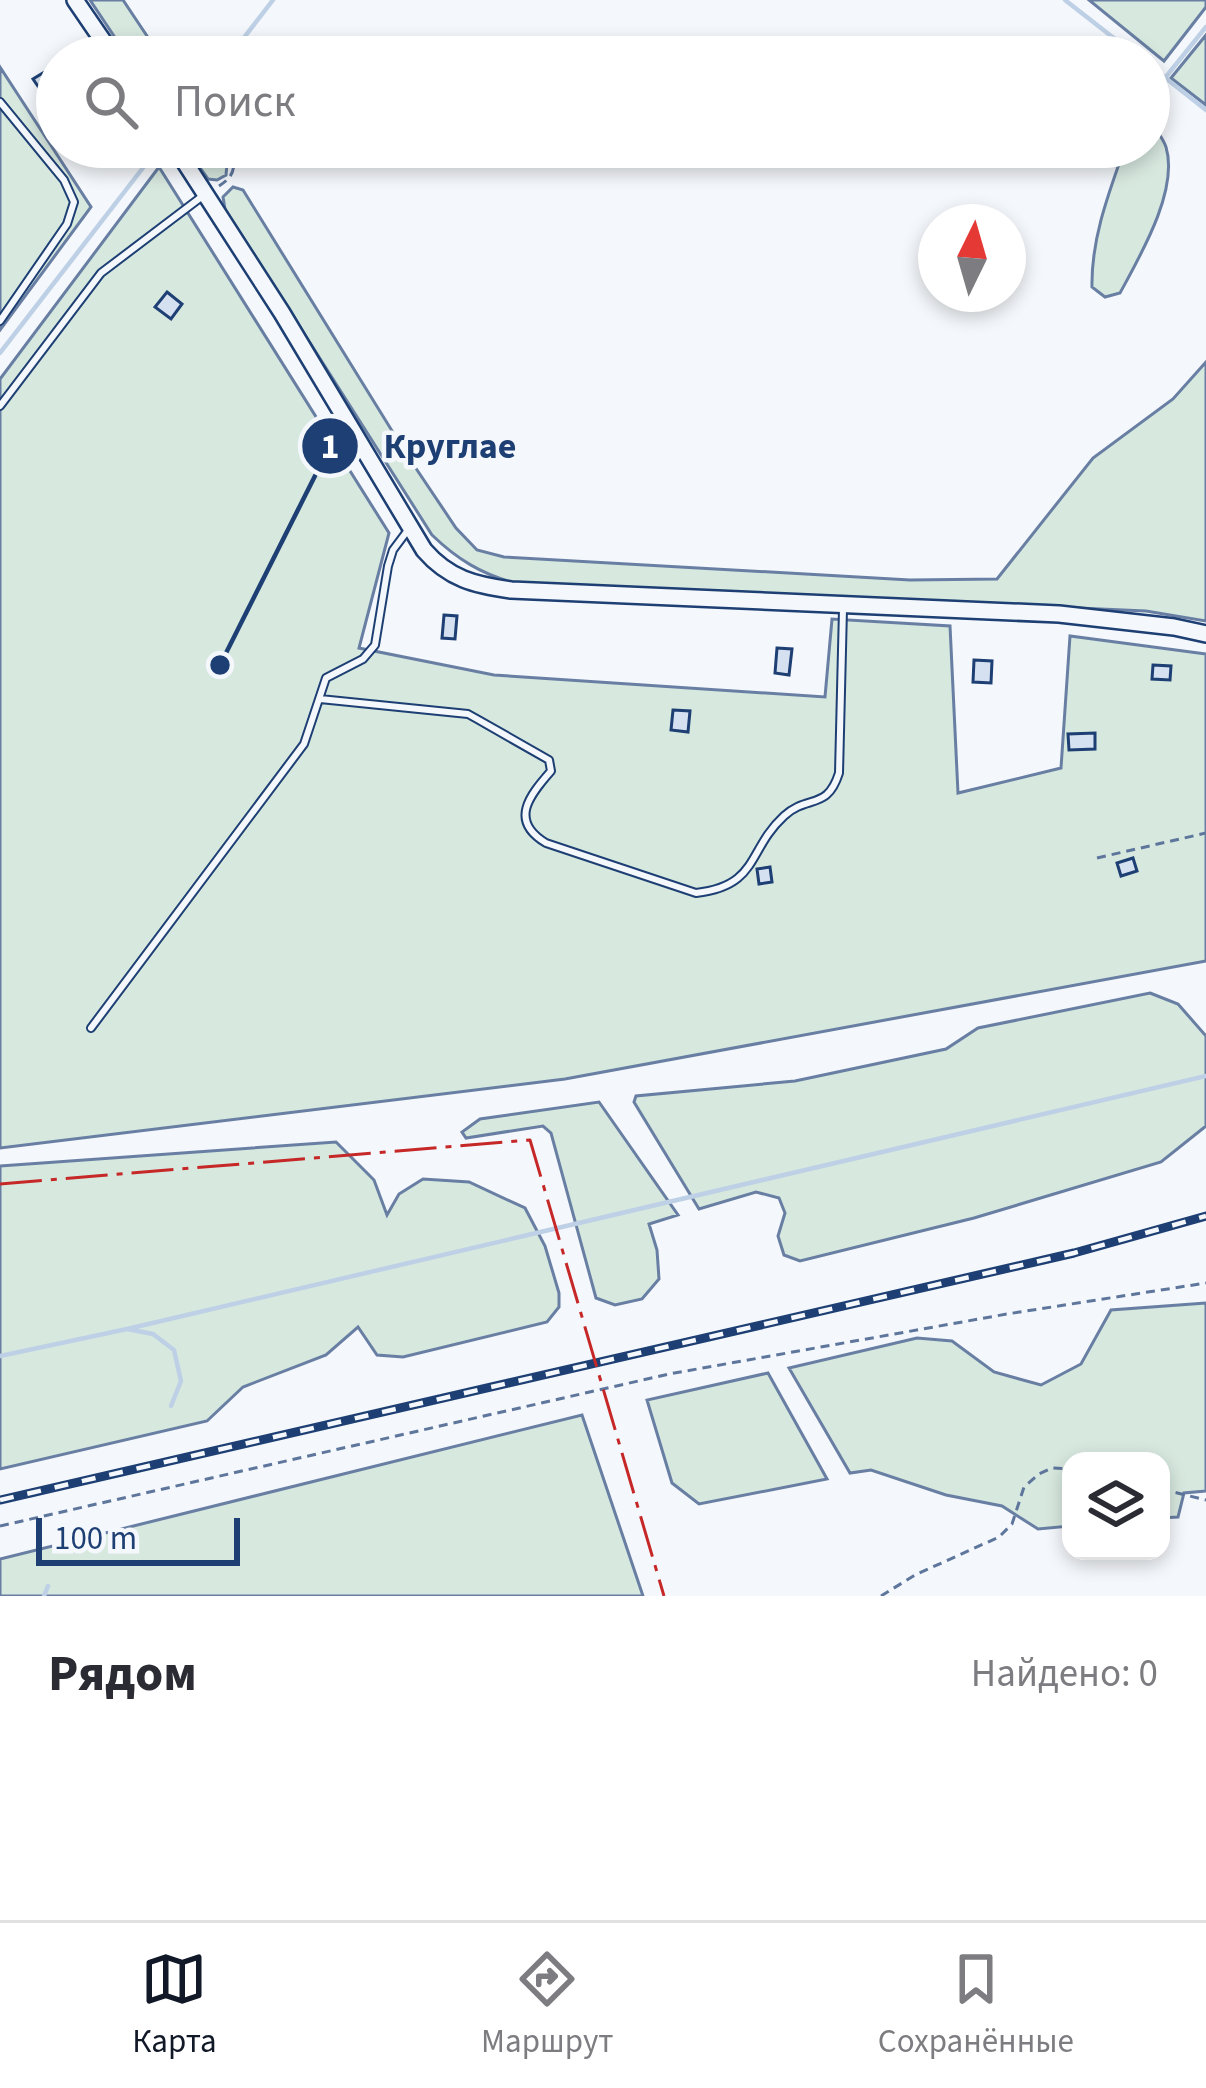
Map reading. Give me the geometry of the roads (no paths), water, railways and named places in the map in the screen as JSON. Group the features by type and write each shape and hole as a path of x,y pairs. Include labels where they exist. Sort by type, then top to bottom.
{"street":[{"path":"75,0 100,36"},
{"path":"190,168 438,567 475,585 1059,614 1206,634"}],"lane":[{"path":"0,102 36,145"},
{"path":"0,321 67,224 74,202 55,168"},
{"path":"0,406 101,273 207,193"},
{"path":"91,1028 304,744 326,678 363,659 375,645 393,550 411,527"},
{"path":"320,699 477,718 549,760 551,771 531,794 526,808 531,834 696,893 716,891 738,880 780,819 798,805 823,801 834,789 839,773 843,604"}],"waterway":[{"path":"245,36 273,0"},
{"path":"1065,0 1111,36"},
{"path":"1170,72 1206,27"},
{"path":"1170,82 1206,110"},
{"path":"0,353 143,168"},
{"path":"127,1329 1206,1076"},
{"path":"0,1356 127,1329 153,1334 174,1350 181,1381 171,1406"},
{"path":"44,1596 48,1586"}],"railway":[{"path":"0,1500 1074,1253 1206,1216"}],"place":[{"name":"Круглае","path":"220,665"}]}
